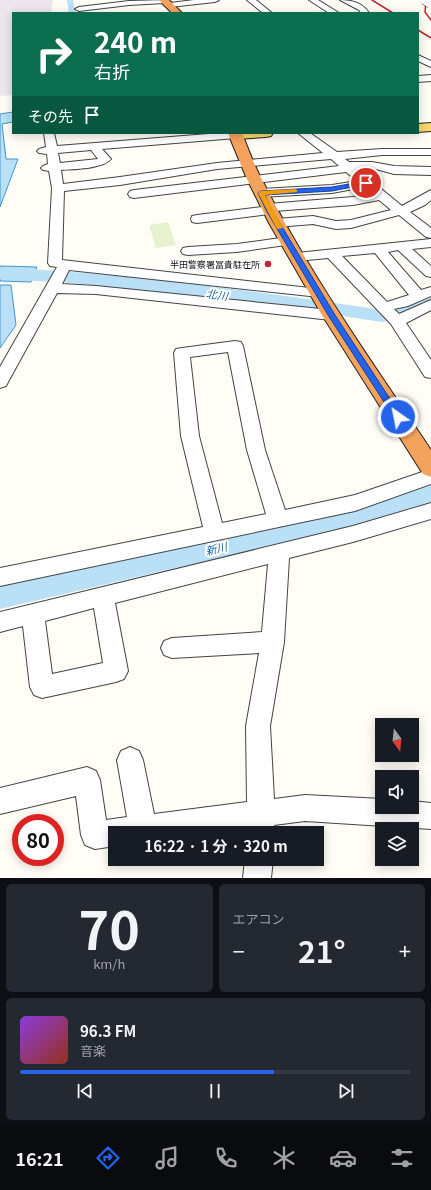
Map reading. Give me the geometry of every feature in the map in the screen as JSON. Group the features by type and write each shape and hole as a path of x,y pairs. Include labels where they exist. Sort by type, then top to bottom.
{"highway":[{"path":"235,134 247,164 271,214 324,302 431,468"}],"street":[{"path":"78,0 79,11 129,3 170,5"},
{"path":"113,12 215,0"},
{"path":"251,0 267,12"},
{"path":"313,0 332,12"},
{"path":"344,0 362,8 364,12"},
{"path":"419,57 431,52"},
{"path":"419,58 431,64"},
{"path":"419,70 431,68"},
{"path":"419,79 431,78"},
{"path":"0,382 58,276 55,263 58,188 47,150 49,134"},
{"path":"47,150 235,134"},
{"path":"304,134 334,155 381,196 431,234"},
{"path":"51,167 102,162 105,159 94,146"},
{"path":"58,188 120,181 191,170 334,155 382,152 431,152"},
{"path":"120,181 138,198 257,186 348,167 372,165 394,170 431,171"},
{"path":"257,186 332,189 366,183"},
{"path":"271,214 336,225 351,224 401,211 421,202 431,194"},
{"path":"197,219 271,214 381,196"},
{"path":"188,251 237,248 288,241"},
{"path":"297,257 431,243"},
{"path":"401,246 431,273"},
{"path":"379,249 424,293 403,303 384,307"},
{"path":"333,254 397,321 431,373"},
{"path":"58,276 96,290 324,302"},
{"path":"58,276 324,302"},
{"path":"397,321 431,304"},
{"path":"214,532 190,436 182,353 235,346 256,450 278,518"},
{"path":"0,577 355,502 431,476"},
{"path":"0,622 353,534 431,511"},
{"path":"261,823 258,726 273,642 278,552"},
{"path":"32,614 42,687 116,671 103,596"},
{"path":"172,648 273,642"},
{"path":"130,760 142,826"},
{"path":"0,801 87,780 95,835 108,833"},
{"path":"202,826 261,823 305,808 431,816"},
{"path":"257,878 258,866"}],"shaded area":[{"path":"0,0 53,0 51,12 12,12 12,95 0,96"}],"green space":[{"path":"168,222 176,245 156,248 149,225"}],"water":[{"path":"12,112 12,122 2,124 6,159 18,159 0,207 0,114"},
{"path":"0,266 37,267 31,282 0,281"},
{"path":"0,285 11,285 16,325 0,348"}],"waterway":[{"path":"70,0 72,12"},
{"name":"北川","path":"0,273 73,277 310,305 382,316 397,314 431,299"},
{"name":"新川","path":"0,596 337,520 431,492"}],"railway":[{"path":"372,0 391,12"},
{"path":"426,0 425,12 431,20"},
{"path":"419,31 431,38"}],"slow traffic":[{"path":"280,228 261,193 295,191"}],"place":[{"name":"半田警察署冨貴駐在所","path":"268,264"}],"route":[{"path":"366,183 332,189 261,193 269,210 331,315 398,417"}]}
